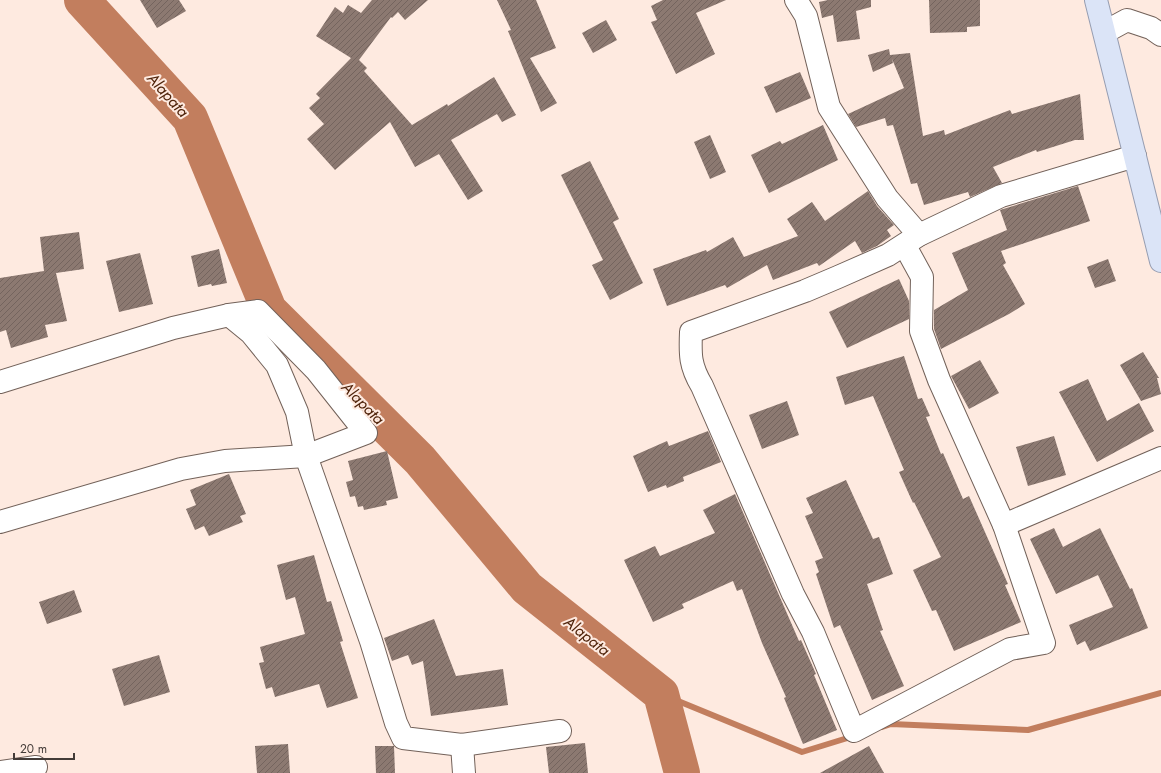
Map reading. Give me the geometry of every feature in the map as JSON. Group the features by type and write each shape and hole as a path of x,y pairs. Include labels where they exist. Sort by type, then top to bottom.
{"main road":[{"path":"1096,0 1161,261"}],"street":[{"path":"796,0 806,16 829,107 912,240 922,277 921,331 939,380 1004,525 1044,643 1010,649 854,731 813,632 793,594 702,386 694,373 690,357 692,332 805,291 912,240 1001,196 1135,156"},
{"path":"1104,32 1127,20 1150,28 1161,35"},
{"path":"0,382 173,328 229,315 258,311 316,370 366,433 306,456 225,461 181,469 0,522"},
{"path":"229,315 251,334 277,365 297,412 306,456 371,641 396,723 403,738 462,745 560,731"},
{"path":"1004,525 1161,458"},
{"path":"462,745 464,773"},
{"path":"0,772 36,767"}],"building":[{"path":"140,0 179,0 186,11 157,28"},
{"path":"372,0 428,0 405,20 398,12 392,18 391,17 359,60 367,68 364,71 412,125 447,104 448,106 494,77 516,115 502,122 497,114 451,140 483,191 468,200 439,154 415,167 390,122 335,170 307,139 324,124 309,108 320,98 316,94 351,58 316,36 335,7 343,13 348,5 361,13"},
{"path":"497,0 536,0 556,48 530,58 557,103 541,112 508,31 511,30"},
{"path":"663,0 726,0 696,13 715,54 676,74 651,22 657,20 651,6"},
{"path":"828,0 871,0 871,7 856,11 860,39 837,42 833,15 822,18 819,2"},
{"path":"929,0 980,0 980,26 967,27 967,32 930,33"},
{"path":"606,20 617,40 593,53 582,33"},
{"path":"889,49 890,55 910,53 923,136 944,130 945,135 1010,110 1012,114 1080,94 1084,140 1075,140 1037,152 1036,150 993,167 1002,183 970,197 968,192 924,205 917,183 911,184 893,125 887,126 885,118 856,127 848,114 904,88 892,59 893,63 873,72 868,55"},
{"path":"800,72 811,98 776,113 764,87"},
{"path":"823,125 838,160 769,193 751,155 780,141 782,144"},
{"path":"710,135 726,172 710,179 694,142"},
{"path":"590,161 619,219 613,222 643,283 610,300 592,265 603,260 561,175"},
{"path":"1078,186 1090,221 1001,251 1006,263 1003,265 1025,304 1009,314 941,349 934,329 934,310 968,290 952,253 1007,230 1000,210"},
{"path":"868,191 877,206 894,225 887,230 891,236 877,246 862,253 855,241 819,266 817,263 773,280 767,265 727,288 725,285 667,306 653,269 706,250 707,252 733,237 744,257 798,236 787,219 812,202 825,221"},
{"path":"79,232 84,269 56,273 67,321 45,325 48,337 11,348 6,330 0,332 0,278 44,271 40,237"},
{"path":"219,249 227,283 198,287 191,256"},
{"path":"140,253 153,304 119,312 106,261"},
{"path":"1108,259 1116,281 1095,288 1087,267"},
{"path":"899,279 909,301 909,319 847,348 829,312"},
{"path":"1143,352 1159,378 1157,378 1161,394 1141,401 1120,365"},
{"path":"904,356 918,399 922,398 930,416 926,417 941,454 943,453 963,499 969,496 1008,584 1005,585 1021,622 954,651 936,610 932,611 913,570 941,557 899,472 904,470 873,396 845,405 836,377"},
{"path":"980,360 999,393 969,409 951,376"},
{"path":"1088,379 1107,421 1139,403 1154,431 1097,462 1059,392"},
{"path":"787,401 799,435 762,449 749,415"},
{"path":"708,431 721,462 683,477 684,481 667,488 666,485 648,492 633,456 667,441 669,446"},
{"path":"1054,436 1066,475 1028,486 1016,447"},
{"path":"387,451 398,498 386,501 387,505 364,510 363,506 358,507 355,496 350,497 346,482 353,480 348,461"},
{"path":"229,474 246,514 240,516 243,522 209,536 204,526 195,530 186,509 196,505 190,490"},
{"path":"846,480 873,539 879,537 893,574 867,584 883,630 880,631 904,686 872,700 840,625 834,628 816,574 819,572 815,561 823,558 805,516 813,513 806,498"},
{"path":"735,494 799,641 801,640 816,674 814,675 837,730 803,744 784,698 786,697 762,643 742,589 737,591 733,581 682,604 684,608 653,622 624,560 655,546 660,556 715,533 703,510"},
{"path":"1054,528 1063,547 1100,528 1130,589 1132,588 1148,628 1090,651 1085,641 1077,645 1069,625 1113,607 1098,575 1056,594 1030,539"},
{"path":"314,555 327,602 331,601 343,641 340,642 358,698 327,708 319,684 275,697 272,687 266,689 259,663 264,662 260,647 305,634 295,597 286,600 277,565"},
{"path":"74,590 82,612 47,624 39,602"},
{"path":"434,619 456,676 503,669 508,705 431,716 423,661 412,665 408,655 392,661 384,638"},
{"path":"159,655 170,692 124,706 112,669"},
{"path":"585,743 588,773 549,773 546,747"},
{"path":"288,744 290,773 257,773 255,746"},
{"path":"375,746 394,746 395,773 376,773"},
{"path":"869,746 884,773 820,773"}],"waterway":[{"name":"Alapata","path":"82,0 190,118 269,310 420,460 527,588 661,694 682,773"},
{"path":"882,727 891,724 1028,730 1161,693"},
{"path":"661,694 802,752 854,736"}]}
